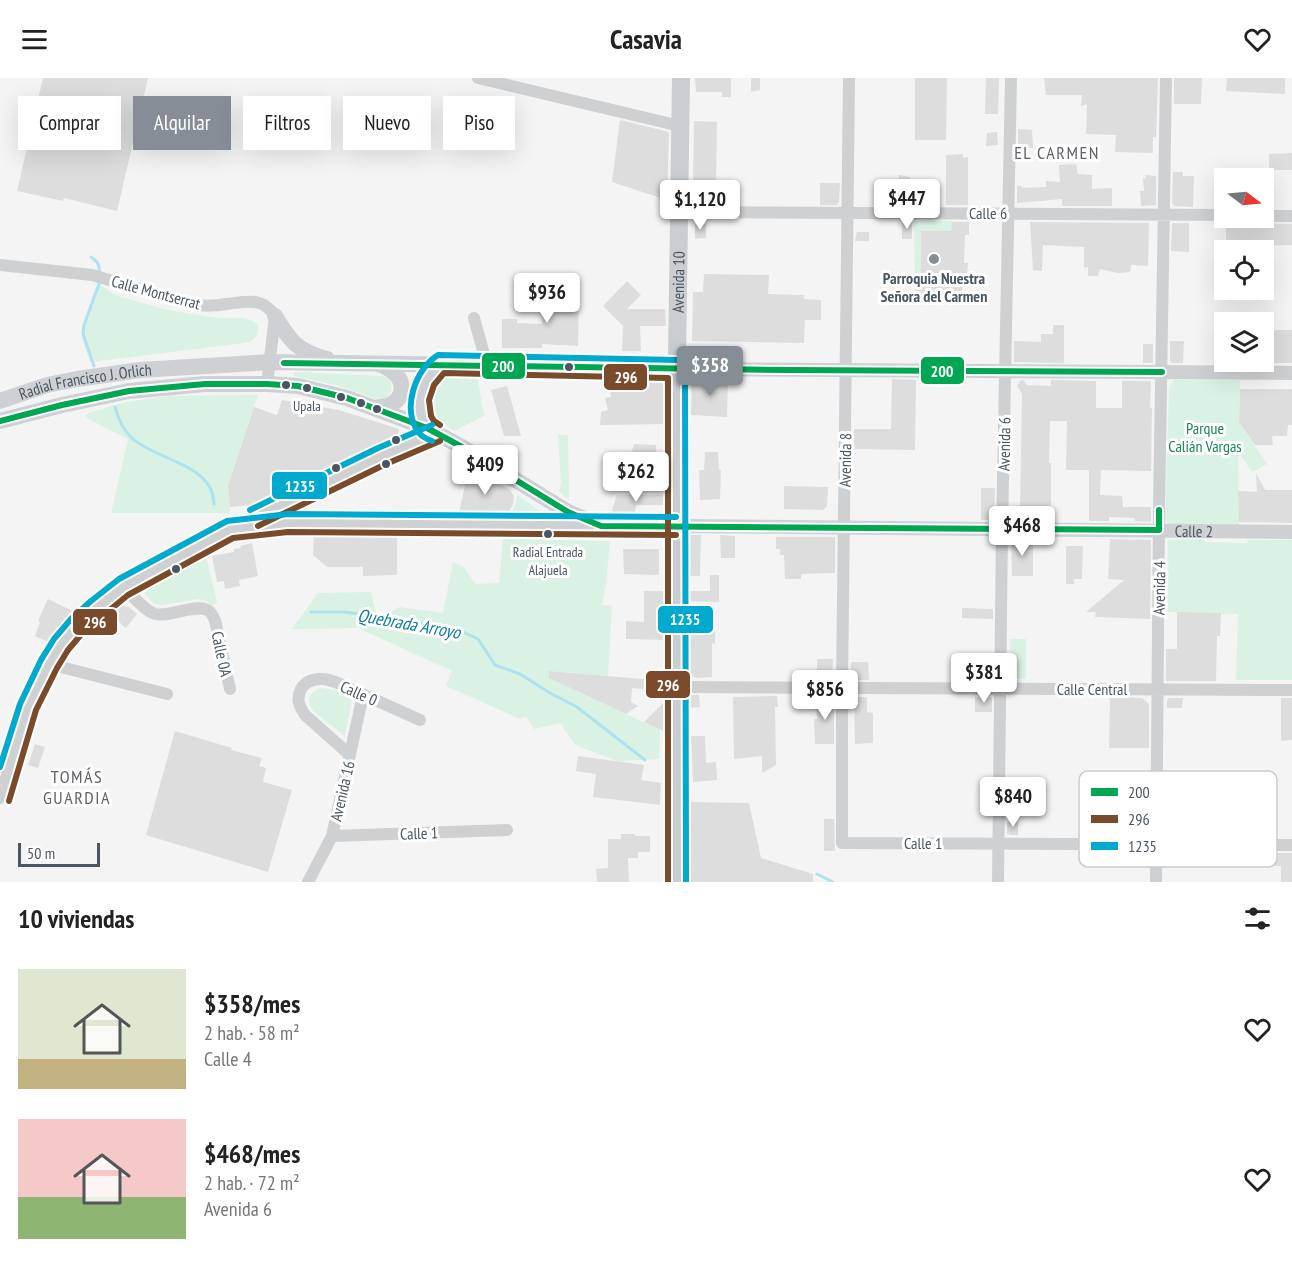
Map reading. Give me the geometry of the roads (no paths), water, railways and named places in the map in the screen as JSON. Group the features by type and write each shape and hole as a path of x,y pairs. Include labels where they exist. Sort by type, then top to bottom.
{"main road":[{"name":"Avenida 10","path":"676,882 676,526 681,78"},
{"path":"275,316 286,335 298,348 348,364"},
{"name":"Radial Francisco J. Orlich","path":"0,401 77,379 140,370 269,362 677,369"},
{"path":"375,408 397,400 402,388 398,376 380,364"},
{"path":"432,431 422,419 421,392 429,375 440,364"},
{"name":"Radial Francisco J. Orlich","path":"0,421 129,391 205,384 298,386 326,392 375,408 432,431 568,512 601,526"},
{"path":"0,394 47,386"},
{"name":"Calle 2","path":"601,526 676,526"}],"street":[{"path":"478,78 680,126"},
{"name":"Avenida 8","path":"842,843 849,78"},
{"name":"Avenida 6","path":"998,882 1007,214 1011,78"},
{"name":"Avenida 4","path":"1157,771 1166,78"},
{"name":"Calle 6","path":"679,212 1214,215"},
{"path":"1274,216 1292,216"},
{"name":"Calle Montserrat","path":"0,265 92,275 196,305 252,301 266,306 275,316"},
{"path":"267,384 275,316"},
{"path":"474,318 487,365"},
{"path":"677,369 1292,373"},
{"path":"0,798 28,707 49,664 78,625 97,608 123,587 231,529 432,431"},
{"path":"285,503 279,509 278,514 282,521 288,523"},
{"name":"Calle 2","path":"231,529 288,523 601,526"},
{"name":"Calle 2","path":"676,526 1292,532"},
{"name":"Calle 0A","path":"123,587 154,614 163,615 202,607 209,610 215,620 230,689"},
{"path":"49,664 167,694"},
{"name":"Calle 0","path":"350,755 305,715 298,699 304,684 320,679 338,684 420,720"},
{"name":"Calle Central","path":"676,687 1292,690"},
{"name":"Avenida 16","path":"308,882 332,837 363,695"},
{"name":"Calle 1","path":"332,837 455,837 507,830"},
{"name":"Calle 1","path":"842,843 1079,844"},
{"name":"Calle 1","path":"1277,845 1292,845"},
{"name":"Avenida 4","path":"1156,867 1156,882"}],"waterway":[{"name":"Quebrada Arroyo","path":"91,257 98,263 99,273"},
{"name":"Quebrada Arroyo","path":"94,366 83,334 99,279"},
{"name":"Quebrada Arroyo","path":"115,407 122,425 133,439 152,451 194,471 209,486 214,504"},
{"name":"Quebrada Arroyo","path":"311,612 345,612 457,629 478,639 495,665 520,674 577,707 645,760"},
{"name":"Quebrada Arroyo","path":"817,874 833,882"}],"place":[{"name":"Parroquia Nuestra Señora del Carmen","path":"934,259"},
{"name":"Upala","path":"307,388"},
{"name":"Radial Entrada Alajuela","path":"548,534"}],"district":[{"name":"EL CARMEN","path":"1057,153"},
{"name":"TOMÁS GUARDIA","path":"77,787"}],"park label":[{"name":"Parque Calián Vargas","path":"1205,437"}]}
